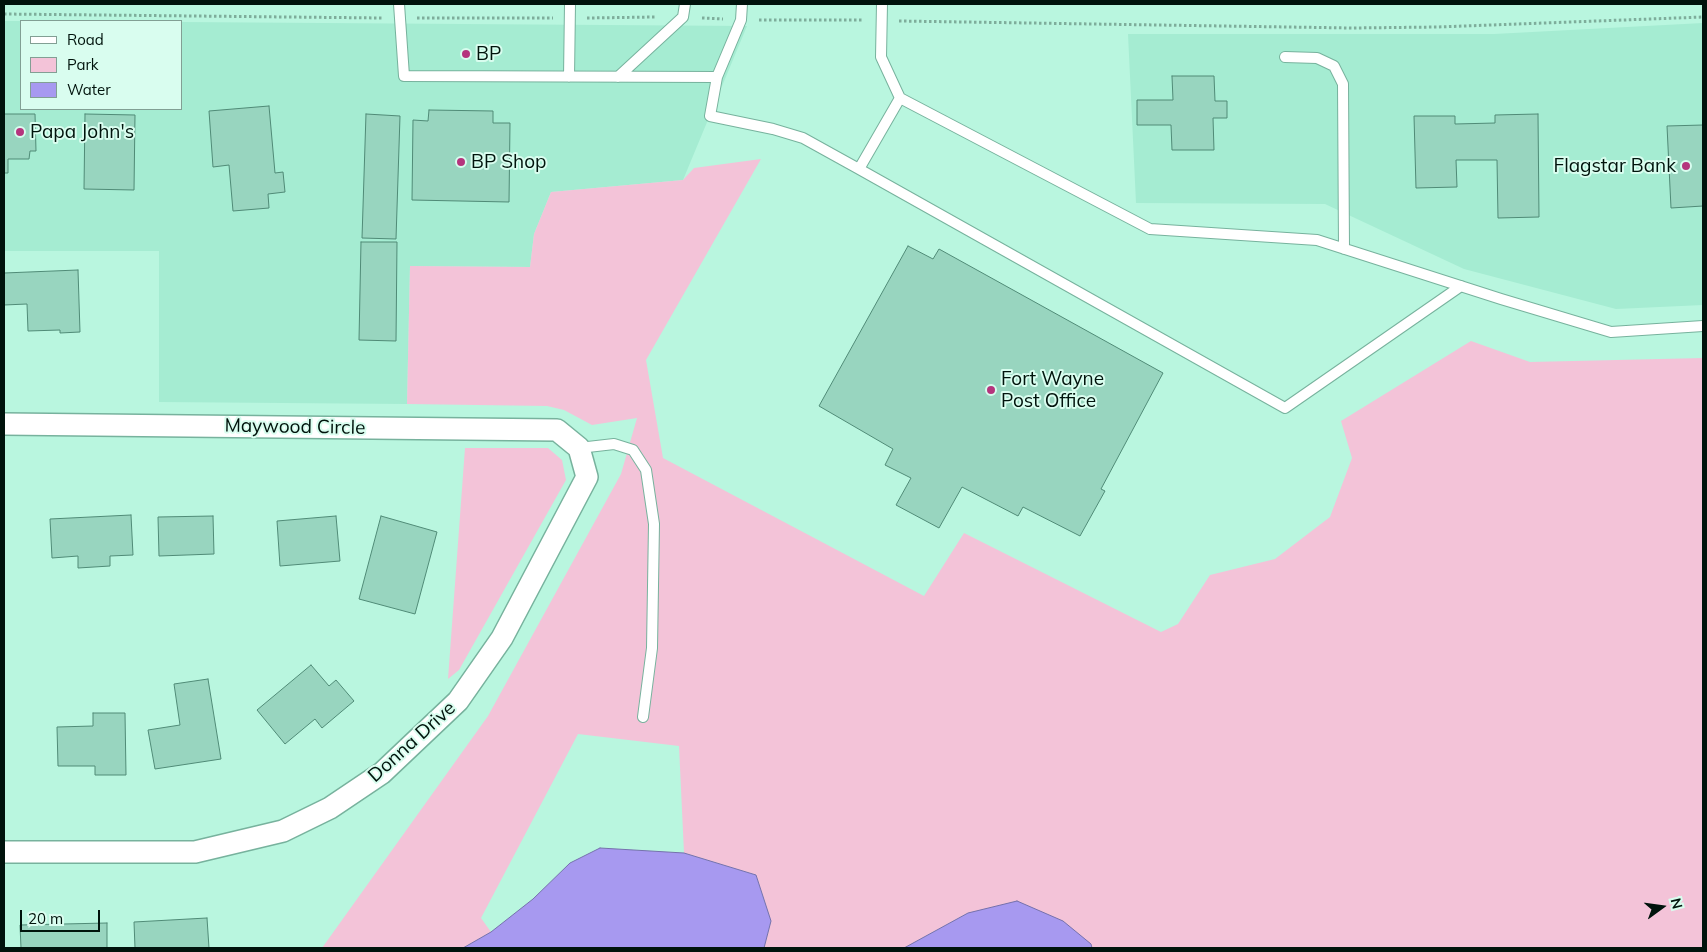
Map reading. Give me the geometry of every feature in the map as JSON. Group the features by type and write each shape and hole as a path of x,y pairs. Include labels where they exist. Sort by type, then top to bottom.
{"street":[{"name":"Maywood Circle","path":"4,424 557,430 579,448"},
{"name":"Donna Drive","path":"4,852 195,852 283,831 330,808 382,773 458,701 502,638 587,477 579,448"}],"lane":[{"path":"399,4 404,76 717,77"},
{"path":"569,77 570,4"},
{"path":"618,77 683,17 685,4"},
{"path":"742,4 741,20 717,77 710,116 773,128 803,138 1285,408 1461,286"},
{"path":"882,4 881,57 900,98 1150,230 1317,240 1611,332 1703,326"},
{"path":"1285,57 1317,58 1334,66 1343,84 1344,249"},
{"path":"859,169 900,98"},
{"path":"579,448 614,444 633,450 646,470 654,524 652,648 643,717"}],"path":[{"path":"4,14 401,18 683,17 741,20 881,20 1438,28 1703,17"}],"shaded area":[{"path":"4,21 20,21 20,110 182,110 182,22 747,26 683,180 551,192 534,234 530,267 410,266 407,404 159,402 159,251 4,251"},
{"path":"1703,23 1703,305 1616,309 1464,269 1325,204 1136,203 1128,34 1494,34"}],"green space":[{"path":"761,159 646,360 663,458 924,596 964,533 1161,632 1178,624 1210,575 1275,559 1330,517 1352,458 1341,421 1471,341 1530,362 1703,358 1703,948 1092,948 1091,944 968,913 904,948 764,948 771,921 756,875 684,853 679,746 578,734 481,918 491,932 463,948 322,948 488,716 621,474 637,418 592,425 564,410 547,406 407,404 410,266 530,267 534,234 551,192 683,180 694,168"},
{"path":"465,448 548,448 562,460 566,480 459,670 448,679"}],"water":[{"path":"600,848 684,853 756,875 771,921 764,948 463,948 491,932 533,899 570,863"},
{"path":"1017,901 1063,921 1091,944 1092,948 904,948 968,913"}],"building":[{"path":"1172,76 1214,76 1215,101 1227,101 1227,118 1213,118 1214,150 1172,150 1171,125 1137,125 1137,100 1173,100"},
{"path":"269,106 275,173 283,172 285,192 268,194 269,208 233,211 229,165 213,167 209,111"},
{"name":"BP Shop","path":"429,110 493,111 493,123 510,123 509,202 412,200 413,120 428,121"},
{"name":"Papa John's","path":"4,114 35,114 36,151 30,151 29,159 8,159 8,173 4,173"},
{"path":"85,114 135,115 134,190 84,189"},
{"path":"366,114 400,116 396,239 362,238"},
{"path":"1538,114 1539,217 1498,218 1497,160 1456,160 1457,187 1416,188 1414,116 1455,116 1455,124 1495,123 1495,115"},
{"name":"Flagstar Bank","path":"1703,125 1703,206 1671,208 1667,126"},
{"path":"361,242 397,242 396,341 359,340"},
{"name":"Fort Wayne Post Office","path":"908,246 933,259 939,249 1163,373 1101,489 1105,491 1080,536 1023,507 1018,516 962,487 939,528 896,505 911,478 885,465 893,449 819,406"},
{"path":"78,270 80,332 60,333 60,330 28,331 27,304 4,305 4,273"},
{"path":"131,515 133,555 110,556 110,566 78,568 78,556 52,558 50,519"},
{"path":"213,516 214,554 159,556 158,517"},
{"path":"336,516 340,561 280,566 277,521"},
{"path":"381,516 437,532 415,614 359,599"},
{"path":"311,665 329,686 336,680 354,701 322,728 315,719 285,744 257,710"},
{"path":"208,679 221,759 155,769 148,730 180,725 174,684"},
{"path":"93,713 125,713 126,775 95,775 95,766 58,766 57,727 93,726"},
{"path":"207,918 209,948 135,948 134,922"},
{"path":"107,923 107,948 21,948 20,925"}],"place":[{"name":"BP","path":"466,54"},
{"name":"Papa John's","path":"20,132"},
{"name":"BP Shop","path":"461,162"},
{"name":"Flagstar Bank","path":"1686,166"},
{"name":"Fort Wayne Post Office","path":"991,390"}]}
